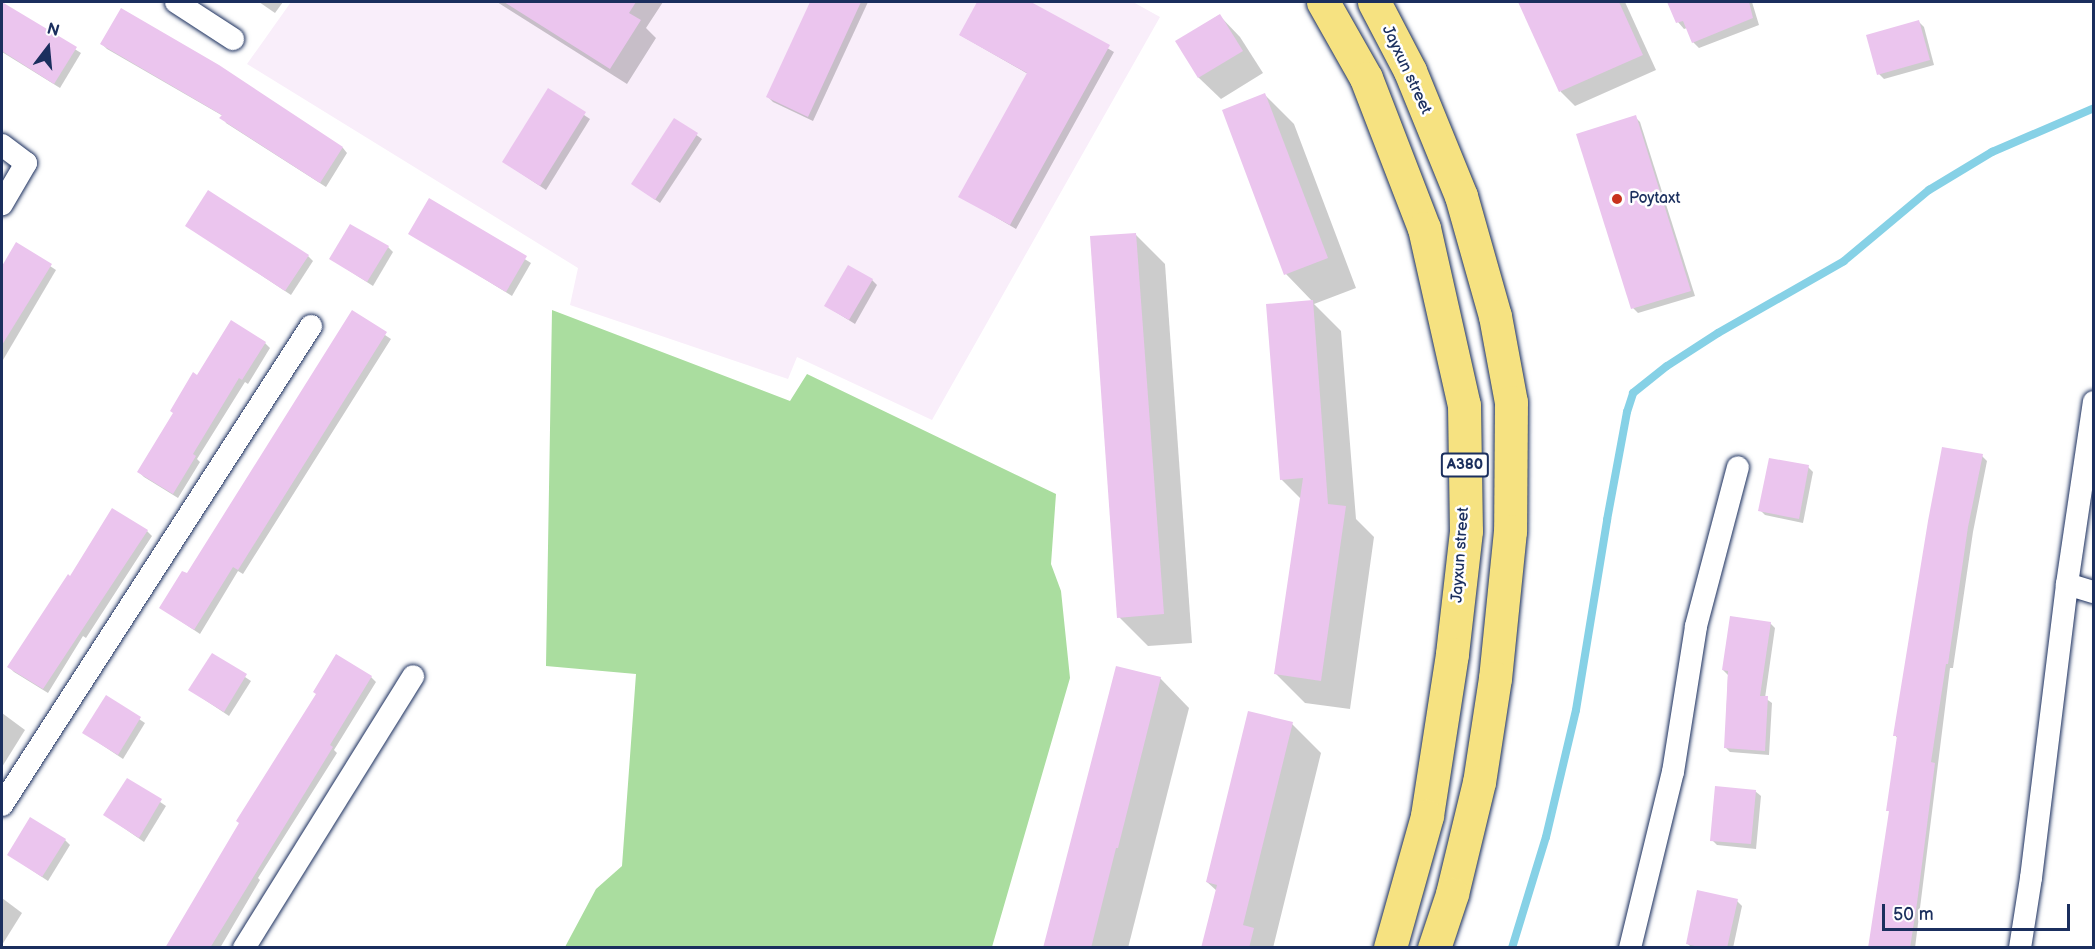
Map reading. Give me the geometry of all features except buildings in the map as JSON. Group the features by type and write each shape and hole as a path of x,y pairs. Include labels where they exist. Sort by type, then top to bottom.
{"highway":[{"name":"Jayxun street","path":"1323,2 1366,78 1424,228 1464,405 1466,531 1452,654 1427,816 1390,948"},
{"name":"Jayxun street","path":"1374,2 1410,71 1461,196 1495,316 1511,402 1510,531 1495,678 1479,782 1452,894 1434,948"}],"street":[{"path":"176,2 233,39"},
{"path":"2,146 26,163 2,204"},
{"path":"2,805 311,326"},
{"path":"2019,948 2031,878 2067,584 2094,402"},
{"path":"1630,948 1673,772 1696,626 1738,467"},
{"path":"2067,584 2094,592"},
{"path":"244,948 413,676"}],"shaded area":[{"path":"291,2 1133,2 1160,17 932,420 797,357 788,379 570,305 578,268 247,64"}],"green space":[{"path":"552,310 790,401 807,374 1056,494 1051,564 1061,591 1070,678 992,947 565,947 596,889 622,866 636,674 546,666"}],"waterway":[{"path":"1512,948 1546,837 1576,710 1607,520 1627,412 1633,393 1667,366 1718,333 1844,261 1929,190 1992,152 2094,108"}],"place":[{"name":"Poytaxt","path":"1617,199"}]}
